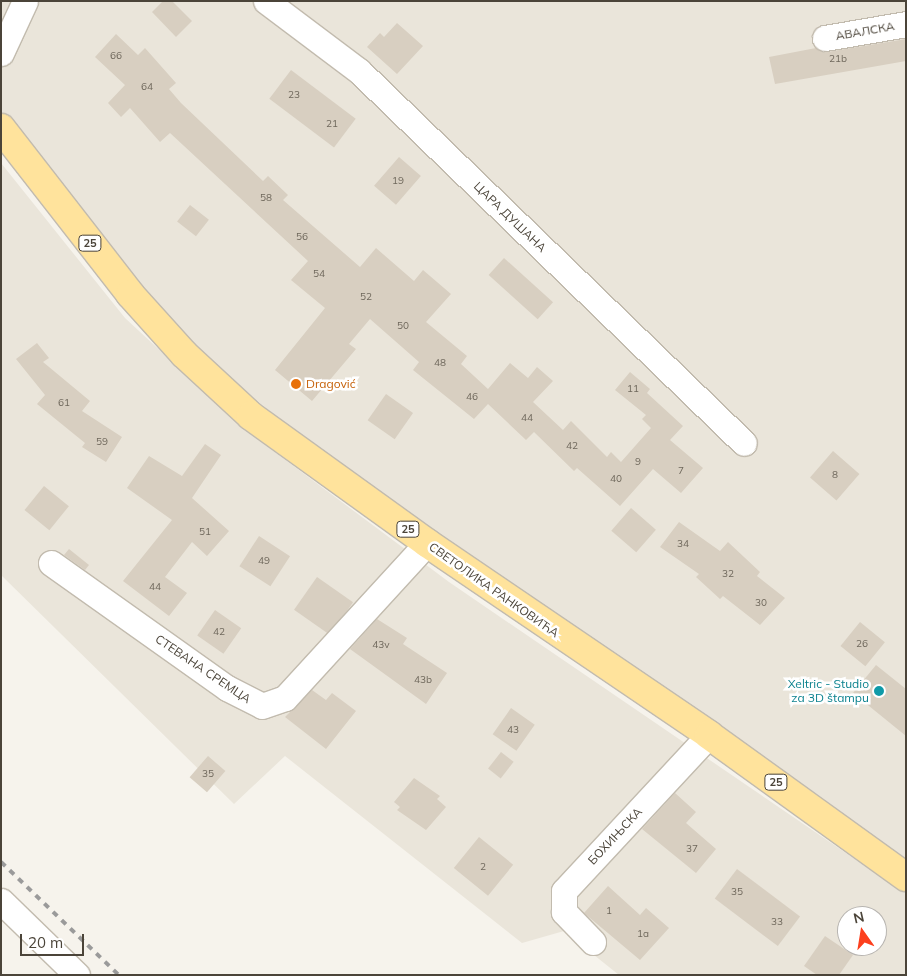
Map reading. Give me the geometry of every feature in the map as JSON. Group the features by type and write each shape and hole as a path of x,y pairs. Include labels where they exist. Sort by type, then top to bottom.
{"main road":[{"name":"СВЕТОЛИКА РАНКОВИЋА","path":"1,128 130,294 196,366 271,431 427,543 709,735 906,877"}],"street":[{"path":"1,53 25,1"},
{"name":"ЦАРА ДУШАНА","path":"266,1 358,71 744,443"},
{"name":"АВАЛСКА","path":"825,38 906,24"},
{"name":"СТЕВАНА СРЕМЦА","path":"51,563 227,688 262,706 285,698 427,543"},
{"name":"БОХИЊСКА","path":"593,942 564,912 564,891 709,735"},
{"path":"1,901 77,975"}],"shaded area":[{"path":"1,1 906,1 906,861 820,796 506,591 312,446 213,364 155,307 1,112"},
{"path":"1,163 125,318 248,432 449,582 906,894 906,975 619,975 564,931 522,943 285,756 234,804 1,575"}],"building":[{"path":"163,1 172,1 192,21 176,37 152,12"},
{"path":"397,23 423,46 397,74 367,47 380,33 384,37"},
{"path":"116,34 138,55 145,48 176,83 169,89 181,103 263,181 268,176 288,195 283,200 360,267 376,248 414,281 423,270 451,294 426,322 467,356 461,364 488,389 510,363 528,378 537,367 553,381 533,402 563,430 571,421 607,457 611,452 621,462 651,428 642,419 646,415 615,390 630,372 650,389 647,393 683,426 670,440 703,468 681,493 653,469 620,506 577,468 574,471 534,432 526,440 488,404 474,419 413,370 419,362 370,319 349,344 356,349 312,401 275,370 325,308 291,280 308,261 170,133 160,142 130,108 121,117 108,103 125,85 95,57"},
{"path":"906,39 906,61 775,84 769,57 816,48 827,52"},
{"path":"291,70 356,119 334,147 269,99"},
{"path":"399,157 421,176 396,205 374,186"},
{"path":"190,205 209,220 196,236 177,222"},
{"path":"504,258 553,302 538,319 489,275"},
{"path":"37,343 49,358 43,362 90,401 82,411 122,437 106,462 82,447 85,443 37,404 45,395 16,359"},
{"path":"386,394 413,413 395,439 368,420"},
{"path":"205,444 221,455 192,498 229,531 207,556 192,542 165,577 187,593 169,616 123,581 172,520 127,488 149,456 182,476"},
{"path":"833,451 859,474 836,500 810,477"},
{"path":"44,486 69,506 49,530 24,510"},
{"path":"631,508 656,530 636,552 611,531"},
{"path":"679,522 720,551 728,542 760,572 757,576 785,598 760,625 723,596 720,599 696,577 699,574 660,547"},
{"path":"259,536 290,556 270,586 239,566"},
{"path":"69,549 89,565 85,570 64,555"},
{"path":"317,577 353,602 330,635 294,610"},
{"path":"215,610 241,628 223,654 197,635"},
{"path":"377,619 407,638 403,644 447,673 426,704 350,649"},
{"path":"860,622 885,642 865,666 840,646"},
{"name":"Xeltric - Studio za 3D štampu","path":"876,665 906,689 906,736 853,693"},
{"path":"312,690 326,700 332,693 356,711 326,749 285,717"},
{"path":"511,708 535,725 516,751 493,734"},
{"path":"501,752 514,762 501,778 488,769"},
{"path":"208,756 225,771 207,792 190,777"},
{"path":"414,778 440,796 437,799 446,807 426,830 397,810 400,807 394,802"},
{"path":"675,793 696,812 686,823 716,849 696,873 642,829"},
{"path":"479,837 513,865 488,896 454,868"},
{"path":"737,869 800,917 778,946 715,899"},
{"path":"608,886 640,915 646,908 669,928 640,960 584,913"},
{"path":"825,936 837,944 837,956 852,956 839,975 817,975 804,966"}],"railway":[{"path":"1,862 119,975"}],"place":[{"name":"Dragović","path":"296,384"},
{"name":"Xeltric - Studio za 3D štampu","path":"879,691"}]}
